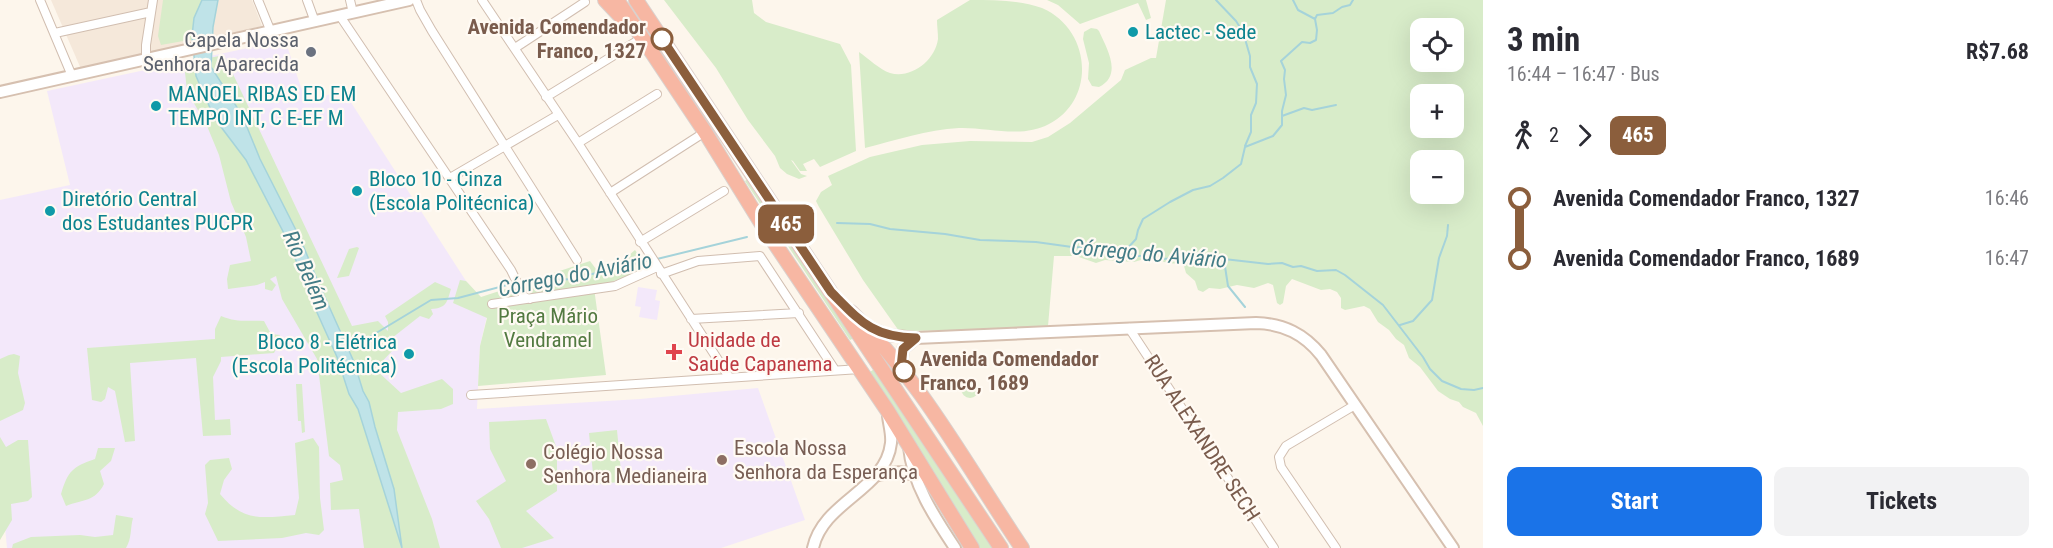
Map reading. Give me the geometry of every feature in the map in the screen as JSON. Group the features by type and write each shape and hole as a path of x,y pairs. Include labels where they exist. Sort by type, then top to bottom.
{"highway":[{"path":"605,0 639,33"},
{"path":"617,0 705,132 756,216 909,443 972,548"},
{"path":"636,0 1001,548"},
{"path":"642,0 648,18"},
{"path":"831,292 901,367 957,447 1022,548"},
{"path":"927,405 930,425 952,474"}],"street":[{"path":"40,0 72,76"},
{"path":"146,59 153,0"},
{"path":"258,0 271,32"},
{"path":"307,0 315,22"},
{"path":"350,0 353,13"},
{"path":"0,92 409,0"},
{"path":"416,0 432,31 577,260"},
{"path":"482,0 578,143 729,377"},
{"path":"515,48 585,2"},
{"path":"55,33 152,12"},
{"path":"340,16 450,178 516,279 524,297 530,299"},
{"path":"546,97 639,33"},
{"path":"578,143 657,94"},
{"path":"450,178 558,115"},
{"path":"610,192 705,132"},
{"path":"642,245 724,191"},
{"path":"492,304 615,286 658,268 698,261 760,256 835,370"},
{"path":"691,319 799,313"},
{"path":"861,322 887,335 916,338 1256,323 1282,326 1300,334 1315,348 1453,548"},
{"name":"RUA ALEXANDRE SECH","path":"1129,328 1274,548"},
{"path":"901,367 903,349 916,338"},
{"path":"471,395 860,369"},
{"path":"1336,548 1281,467 1279,457 1286,446 1355,405"},
{"path":"813,548 816,537 831,514 875,477 884,465 891,446 887,410"},
{"path":"909,443 910,463 915,476 936,518 955,548"},
{"path":"875,477 891,472 904,472 933,485"}],"shaded area":[{"path":"51,0 252,0 262,26 81,69"},
{"path":"285,40 306,102 343,90 466,281 489,307 480,346 477,409 640,399 758,388 805,520 721,548 7,548 0,476 0,200 70,185 47,91"},
{"path":"638,287 657,290 655,300 660,301 657,320 639,317 641,307 635,306"}],"green space":[{"path":"163,0 205,0 200,38 161,45 158,36"},
{"path":"664,0 752,0 754,13 766,22 840,44 851,65 856,151 820,167 814,159 803,164 807,171 800,171 791,160 801,174 807,176 799,179 787,174 780,168 775,156 748,120 716,68"},
{"path":"970,0 1024,3 1042,8 1058,18 1071,31 1082,64 1081,82 1075,98 1064,113 1049,124 1027,131 947,129 865,148 859,52 890,73 914,71 927,61 936,47 937,20"},
{"path":"1047,0 1146,0 1151,18 1146,20 1138,3 1080,24 1058,5"},
{"path":"1166,0 1483,0 1483,426 1476,413 1438,391 1420,367 1409,358 1404,345 1378,322 1370,309 1364,306 1345,310 1341,308 1341,298 1337,292 1330,289 1321,290 1292,279 1286,286 1283,303 1280,305 1277,303 1273,285 1268,283 1254,288 1237,285 1220,289 1209,288 1203,292 1198,290 1195,281 1186,273 1184,266 1151,257 1134,262 1105,260 1096,263 1076,256 1054,256 1048,326 899,331 863,280 816,201 821,192 832,185 828,176 870,157 922,145 970,141 1032,142 1048,137 1070,123 1121,80 1125,70 1151,58 1156,58"},
{"path":"1091,28 1099,31 1111,61 1110,76 1099,87 1092,86 1088,79 1089,63 1083,39 1084,32"},
{"path":"224,55 352,326 378,321 388,331 385,316 435,282 451,289 446,304 431,309 433,314 429,319 420,316 392,338 389,335 393,350 375,369 401,393 442,379 453,389 453,404 441,409 398,412 397,430 432,519 440,548 364,548 359,509 331,510 330,483 343,480 340,465 329,456 317,359 282,299 276,276 270,279 276,285 272,291 265,289 265,282 228,289 227,279 230,265 251,261 246,237 231,202 219,155 207,126 187,91 184,63"},
{"path":"749,178 856,337 850,340 745,181"},
{"path":"359,248 349,276 337,278 349,249"},
{"name":"Praça Mário Vendramel","path":"635,250 648,269 594,288 606,375 478,386 480,346 487,318 453,303 460,280 466,281 481,297 590,261 596,269 621,262"},
{"path":"221,316 238,320 264,321 271,334 280,335 280,341 274,353 221,357 213,377 215,420 230,419 231,435 203,436 196,358 130,363 135,441 125,442 115,391 108,387 105,399 101,402 92,400 87,348 215,339 215,329"},
{"path":"14,354 20,356 18,373 25,403 23,410 0,421 0,359"},
{"path":"877,367 995,548 980,548 966,527 870,372"},
{"path":"966,380 974,380 979,385 977,396 966,398 961,393 961,385"},
{"path":"296,384 302,384 305,432 302,433 301,421 298,421"},
{"path":"546,419 557,449 557,491 526,511 554,538 522,548 501,548 489,519 476,501 506,481 490,449 489,422"},
{"path":"617,430 622,482 594,484 589,433"},
{"path":"0,437 6,447 18,440 28,440 32,497 28,501 11,504 12,520 0,540"},
{"path":"313,438 319,447 320,498 324,530 319,535 306,533 282,538 218,541 205,514 208,503 205,465 210,460 229,458 232,469 224,480 220,494 237,510 263,517 295,515 299,498 295,443"},
{"path":"98,448 115,448 111,461 100,471 104,484 93,497 66,506 61,494 66,480 76,468 95,459"},
{"path":"116,515 133,518 126,548 12,548 13,544 31,537 113,535"}],"water":[{"name":"Rio Belém","path":"202,0 218,0 213,27 211,67 242,115 260,159 300,238 369,402 394,489 402,548 358,409 349,394 337,357 289,243 246,160 215,119 196,76 192,36 194,18"}],"waterway":[{"path":"1216,0 1243,32 1250,56 1250,67 1257,84 1256,103 1251,115 1251,132 1245,146"},
{"path":"1293,0 1298,10 1315,19"},
{"path":"1315,19 1317,15 1333,13 1350,5 1353,0"},
{"path":"1126,250 1136,239 1143,219 1193,190 1210,186 1223,178 1241,164 1245,147 1273,136 1282,125 1282,111 1286,95 1285,70 1281,61 1302,42 1310,43 1316,40 1315,19"},
{"path":"1282,116 1304,108 1312,110 1336,105"},
{"name":"Córrego do Aviário","path":"837,223 870,224 890,229 980,240 1120,249 1136,256 1158,259 1188,258 1200,261 1224,259 1268,264 1282,263 1317,271 1336,270 1383,305 1430,369 1442,381 1461,389 1483,388"},
{"path":"1400,325 1413,321 1432,300 1439,258 1447,236 1448,225"},
{"name":"Córrego do Aviário","path":"657,259 747,237"},
{"name":"Córrego do Aviário","path":"348,350 431,300 458,298 515,283 571,279 651,260"},
{"path":"1224,260 1228,286 1245,307"}],"bus line":[{"name":"465","path":"662,39 831,292 861,322 887,335 916,338 903,349 901,367 904,371"}],"place":[{"name":"Lactec - Sede","path":"1133,32"},
{"name":"Avenida Comendador Franco, 1327","path":"662,39"},
{"name":"Capela Nossa Senhora Aparecida","path":"311,52"},
{"name":"MANOEL RIBAS ED EM TEMPO INT, C E-EF M","path":"156,106"},
{"name":"Bloco 10 - Cinza (Escola Politécnica)","path":"357,191"},
{"name":"Diretório Central dos Estudantes PUCPR","path":"50,211"},
{"name":"Unidade de Saúde Capanema","path":"674,352"},
{"name":"Bloco 8 - Elétrica (Escola Politécnica)","path":"409,354"},
{"name":"Avenida Comendador Franco, 1689","path":"904,371"},
{"name":"Escola Nossa Senhora da Esperança","path":"722,460"},
{"name":"Colégio Nossa Senhora Medianeira","path":"531,464"}]}
